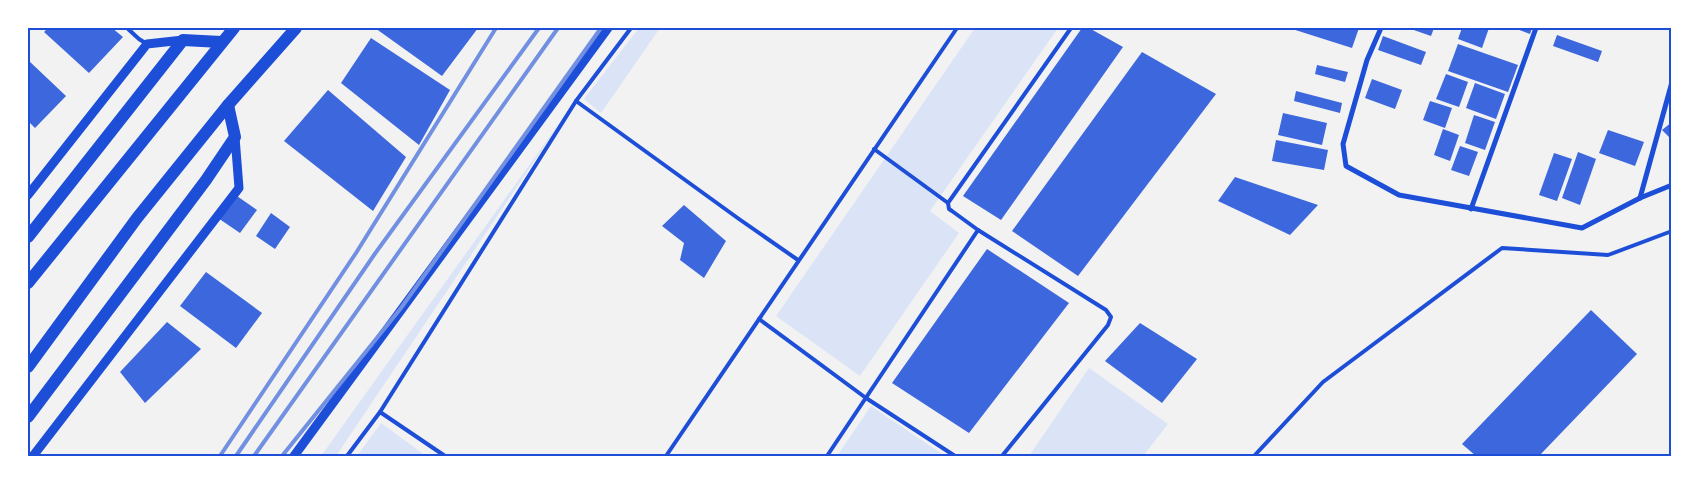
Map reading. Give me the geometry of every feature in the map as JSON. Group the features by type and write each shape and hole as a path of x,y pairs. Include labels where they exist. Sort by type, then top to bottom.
{"main road":[{"path":"28,284 234,28"},
{"path":"28,367 137,218 228,106 296,28"},
{"path":"28,237 183,40 221,42"},
{"path":"28,417 206,180 235,137 228,106"}],"street":[{"path":"294,456 608,28"},
{"path":"1381,28 1367,60 1343,144 1346,166 1399,195 1582,228 1640,198 1672,185"},
{"path":"1471,209 1536,28"},
{"path":"28,195 147,44 183,40"},
{"path":"1640,198 1672,82"},
{"path":"33,456 239,188 235,137"}],"lane":[{"path":"127,28 147,44"},
{"path":"348,456 380,412 576,101 630,28"},
{"path":"666,456 957,28"},
{"path":"948,203 1071,28"},
{"path":"576,101 738,219 798,260"},
{"path":"874,149 948,203 949,209 978,230 1106,310 1111,317 1108,325 1002,456"},
{"path":"827,456 978,230"},
{"path":"1254,456 1323,382 1502,248 1608,255 1672,231"},
{"path":"759,319 866,398 955,456"},
{"path":"380,412 445,456"}],"shaded area":[{"path":"639,28 660,28 601,113 584,99"},
{"path":"975,28 1058,28 930,211 959,233 860,376 776,316"},
{"path":"570,108 336,456 321,456"},
{"path":"1089,368 1168,424 1143,456 1029,456"},
{"path":"871,406 945,456 837,456"},
{"path":"381,423 426,456 357,456"}],"building":[{"path":"48,28 112,28 123,37 89,73 44,32"},
{"path":"375,28 478,28 442,76"},
{"path":"1082,28 1089,28 1123,47 1001,220 963,196"},
{"path":"1289,28 1359,28 1352,48"},
{"path":"1408,28 1434,28 1431,36"},
{"path":"1462,28 1489,28 1482,48 1458,39"},
{"path":"1514,28 1532,28 1530,34"},
{"path":"1557,35 1602,51 1598,62 1553,46"},
{"path":"1383,36 1426,52 1421,65 1378,50"},
{"path":"371,38 450,90 419,145 341,83"},
{"path":"1458,44 1518,65 1508,92 1448,71"},
{"path":"1142,52 1216,94 1078,276 1012,231"},
{"path":"28,60 66,96 35,128 28,121"},
{"path":"1317,65 1348,72 1345,82 1315,74"},
{"path":"1446,74 1468,82 1459,107 1436,99"},
{"path":"1372,79 1402,90 1395,109 1365,98"},
{"path":"1475,83 1505,94 1496,119 1466,108"},
{"path":"328,90 406,157 373,211 284,141"},
{"path":"1296,91 1342,103 1340,113 1294,101"},
{"path":"1430,101 1452,108 1445,128 1423,120"},
{"path":"1283,113 1327,123 1322,145 1278,135"},
{"path":"1474,115 1495,122 1485,150 1465,143"},
{"path":"1672,122 1672,140 1662,130"},
{"path":"1443,129 1459,135 1450,161 1434,155"},
{"path":"1608,130 1644,142 1635,166 1599,153"},
{"path":"1276,140 1328,150 1324,170 1272,161"},
{"path":"1460,146 1478,152 1469,176 1451,170"},
{"path":"1578,152 1596,159 1580,205 1562,198"},
{"path":"1554,153 1572,159 1557,201 1539,195"},
{"path":"1235,177 1318,205 1290,235 1218,201"},
{"path":"234,194 257,210 240,233 218,218"},
{"path":"684,205 726,241 704,278 680,260 684,243 662,226"},
{"path":"271,213 290,227 275,249 256,236"},
{"path":"987,249 1069,303 969,433 892,383"},
{"path":"206,272 262,313 236,348 180,306"},
{"path":"1591,310 1637,354 1539,456 1476,456 1462,444"},
{"path":"167,322 201,349 145,403 120,372"},
{"path":"1140,323 1197,359 1162,403 1105,361"}],"railway":[{"path":"220,456 356,253 496,28"},
{"path":"236,456 374,255 539,28"},
{"path":"254,456 558,28"},
{"path":"282,456 401,308 601,28"}]}
